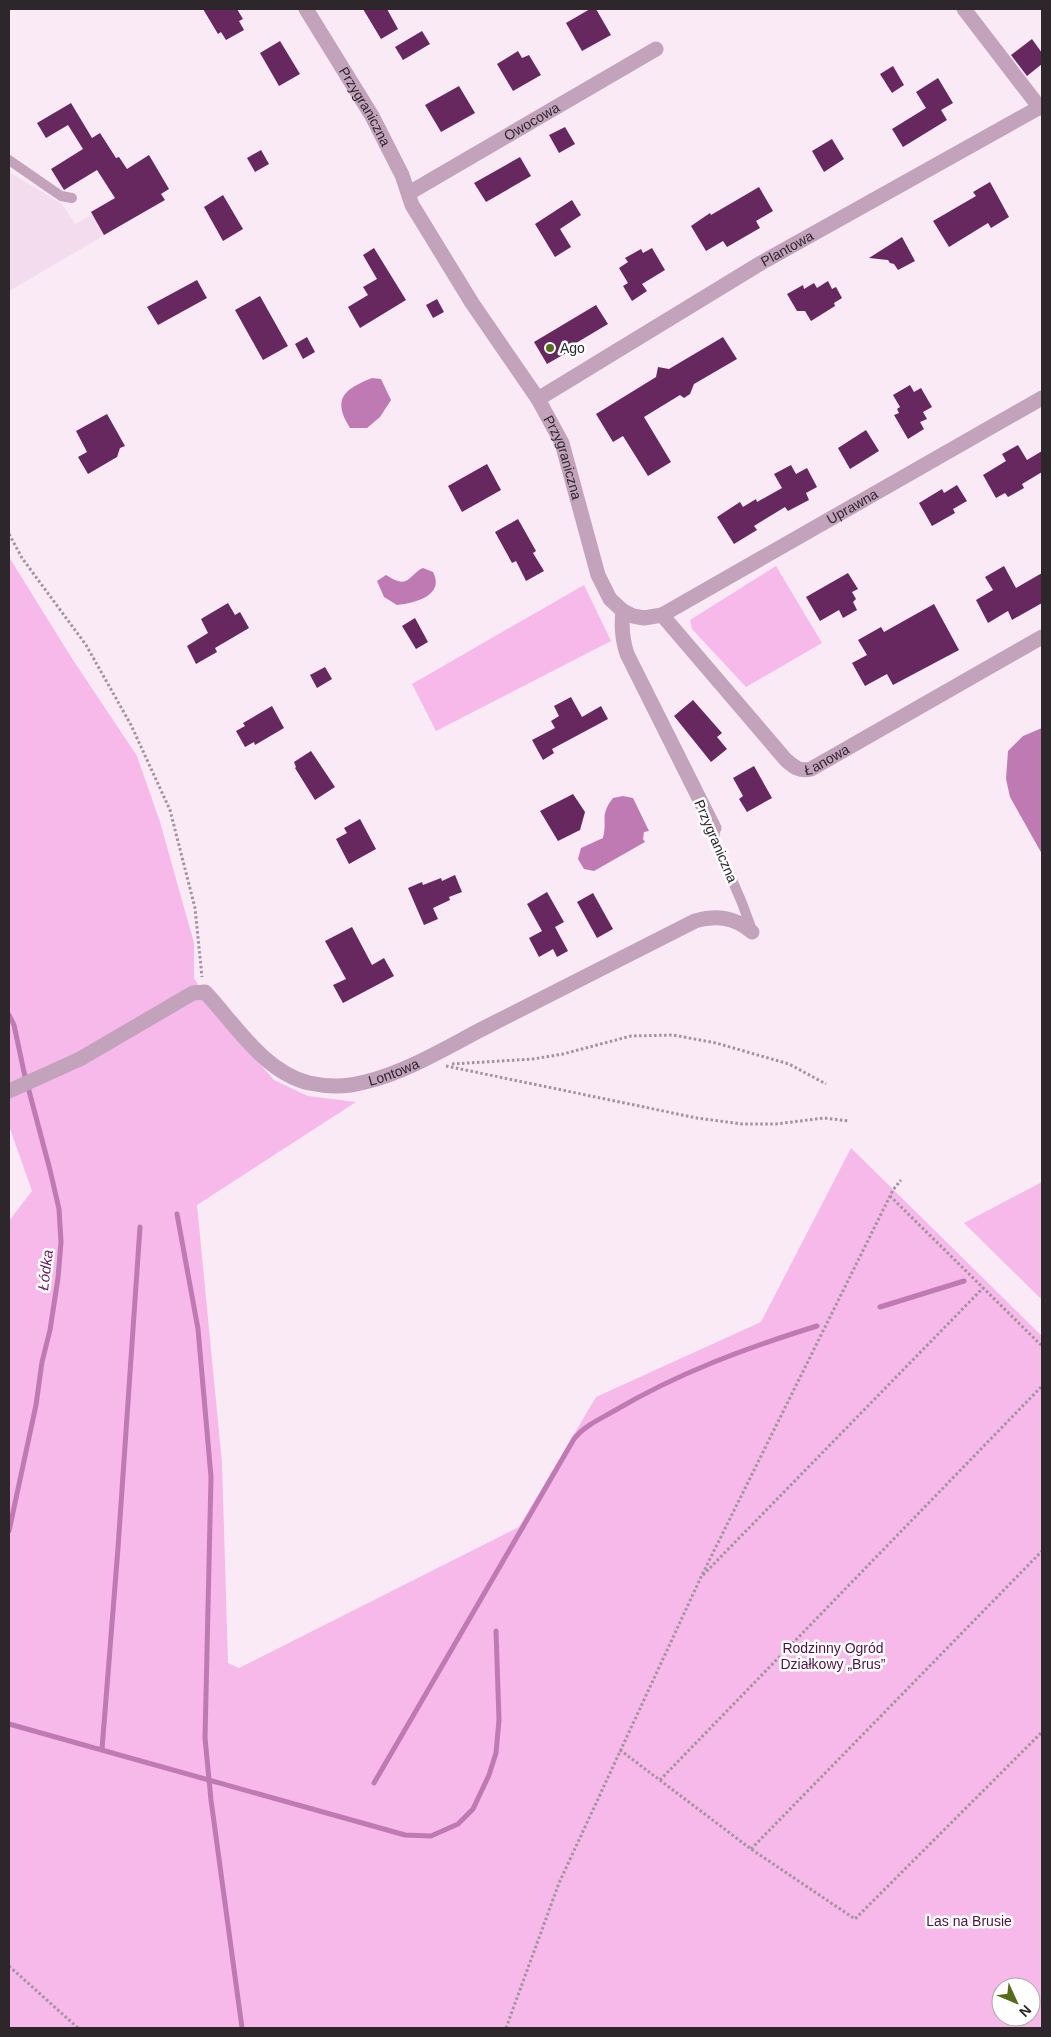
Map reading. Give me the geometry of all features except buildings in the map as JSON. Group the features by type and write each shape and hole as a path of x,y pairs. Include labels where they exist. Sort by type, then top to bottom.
{"street":[{"name":"Przygraniczna","path":"306,9 372,116 402,175 412,205 472,303 538,399 562,443 598,575 610,599 623,612 621,624 622,640 627,654 714,828"},
{"path":"964,9 1041,107"},
{"name":"Owocowa","path":"409,193 656,49"},
{"name":"Plantowa","path":"538,399 761,263 1041,107"},
{"name":"Uprawna","path":"662,615 1042,398"},
{"path":"623,612 644,618 662,615"},
{"name":"Łanowa","path":"662,615 786,760 795,768 804,771 811,769 1042,637"},
{"name":"Lontowa","path":"205,992 241,1034 275,1066 307,1082 342,1086 366,1082 415,1063 695,922 707,918 728,918 745,926 752,932"},
{"path":"9,1091 80,1059 193,993 205,992"}],"lane":[{"path":"9,160 61,196 72,198"},
{"name":"Przygraniczna","path":"714,828 716,840 752,932"}],"path":[{"path":"9,534 22,558 86,645 131,725 170,810 195,908 205,992"},
{"path":"826,1084 788,1064 716,1043 673,1035 631,1036 562,1054 533,1059 441,1065 698,1118 742,1124 776,1124 824,1118 849,1121"},
{"path":"506,2028 558,1882 701,1577 890,1196 901,1180"},
{"path":"890,1196 1042,1346"},
{"path":"701,1577 983,1288"},
{"path":"660,1780 1042,1386"},
{"path":"751,1849 1042,1551"},
{"path":"620,1750 751,1849 855,1919 1042,1732"},
{"path":"9,1966 78,2028"}],"shaded area":[{"path":"9,172 62,204 75,224 92,215 91,211 103,204 117,228 9,291"},
{"path":"372,378 381,379 391,400 380,417 367,428 350,428 344,418 341,402 348,391 354,386"},
{"path":"423,568 433,572 436,580 435,587 427,596 420,600 397,605 384,597 377,581 386,575 402,582"},
{"path":"1042,728 1042,854 1010,797 1006,779 1008,751 1023,736"},
{"path":"623,796 633,798 649,831 644,832 643,839 645,842 594,871 584,869 578,859 581,848 603,838 606,809 613,798"}],"green space":[{"path":"9,557 71,657 137,756 160,822 194,943 194,978 221,1020 274,1080 308,1096 356,1102 197,1205 222,1463 228,1663 239,1668 519,1527 596,1397 761,1322 851,1148 1042,1336 1042,2028 9,2028 9,1221 32,1191 9,1126"},
{"path":"776,566 822,643 746,687 692,629 690,620"},
{"path":"584,585 611,641 436,731 412,684"},
{"path":"1042,1182 1042,1300 964,1223"}],"waterway":[{"name":"Łódka","path":"9,1015 14,1025 59,1209 61,1242 50,1330 9,1531"},
{"path":"177,1214 198,1329 211,1477 205,1738 211,1800 242,2028"},
{"path":"102,1749 140,1227"},
{"path":"880,1307 964,1281"},
{"path":"374,1783 578,1434 592,1423 638,1397 688,1373 764,1343 817,1326"},
{"path":"9,1724 405,1835 431,1836 458,1824 473,1809 489,1775 496,1753 499,1720 496,1631"}],"place":[{"name":"Ago","path":"550,348"}],"park label":[{"name":"Rodzinny Ogród Działkowy „Brus”","path":"833,1656"},
{"name":"Las na Brusie","path":"969,1921"}]}
